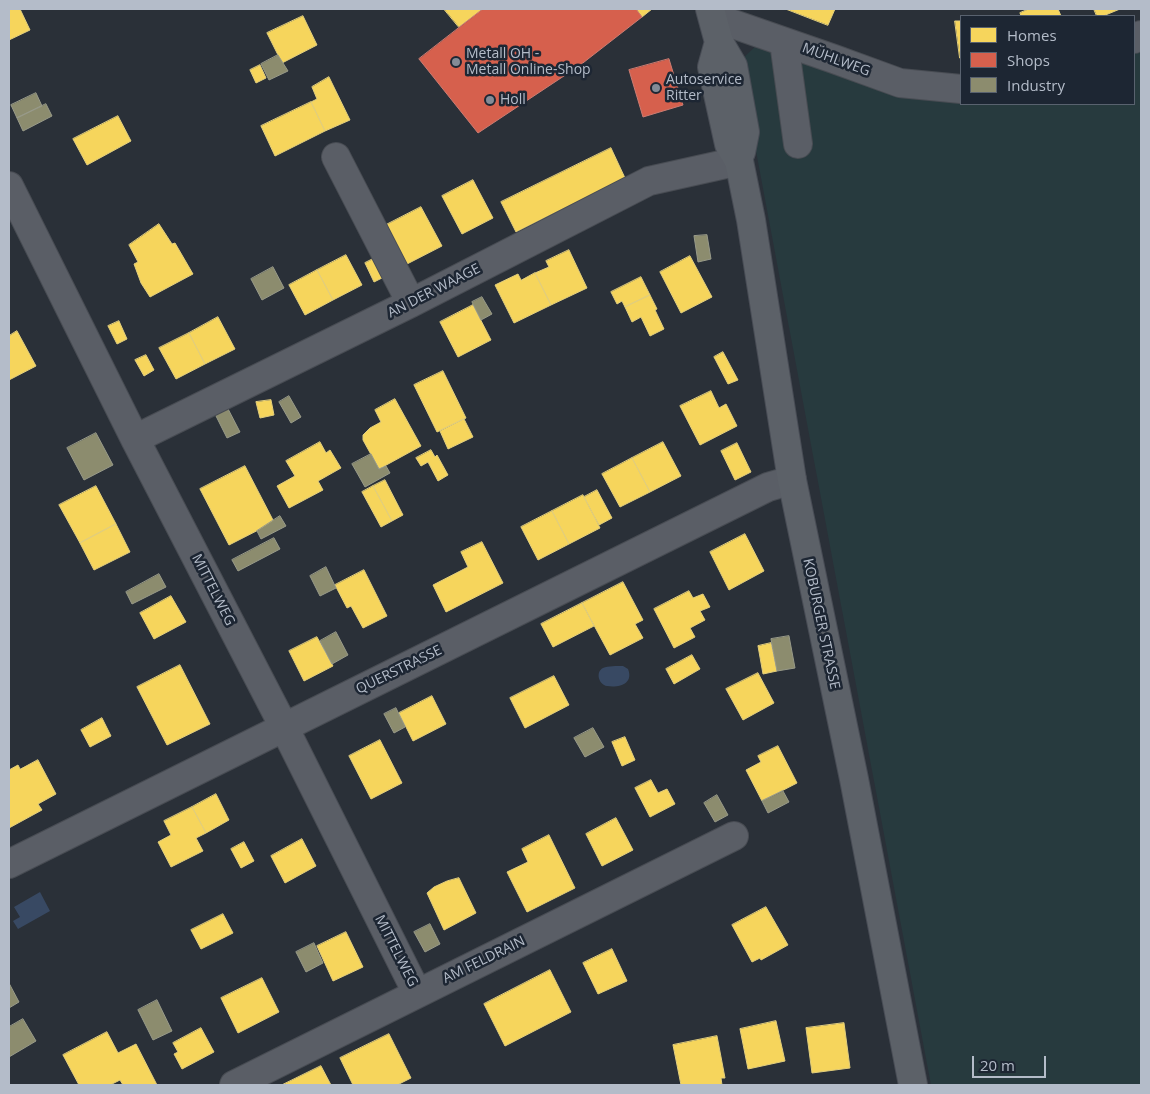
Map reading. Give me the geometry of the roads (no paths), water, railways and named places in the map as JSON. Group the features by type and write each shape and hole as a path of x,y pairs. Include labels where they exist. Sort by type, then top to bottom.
{"main road":[{"name":"KOBURGER STRASSE","path":"714,23 733,66 745,132 739,161 751,220 792,480 854,779 912,1085"}],"street":[{"name":"MÜHLWEG","path":"714,23 784,42 900,84 960,89"},
{"path":"784,42 798,144"},
{"path":"336,157 411,303"},
{"name":"AN DER WAAGE","path":"135,439 411,303 649,181 739,161"},
{"name":"MITTELWEG","path":"9,186 135,439 284,727 417,993"},
{"name":"QUERSTRASSE","path":"9,864 768,487 792,480"},
{"name":"AM FELDRAIN","path":"234,1085 734,836"}],"water":[{"path":"623,666 628,669 629,674 629,678 624,684 607,686 600,681 599,672 603,668"},
{"path":"40,892 50,911 18,929 13,921 20,917 14,907"}],"place":[{"name":"Metall OH - Metall Online-Shop","path":"456,62"},
{"name":"Autoservice Ritter","path":"656,88"},
{"name":"Holl","path":"490,100"}]}
